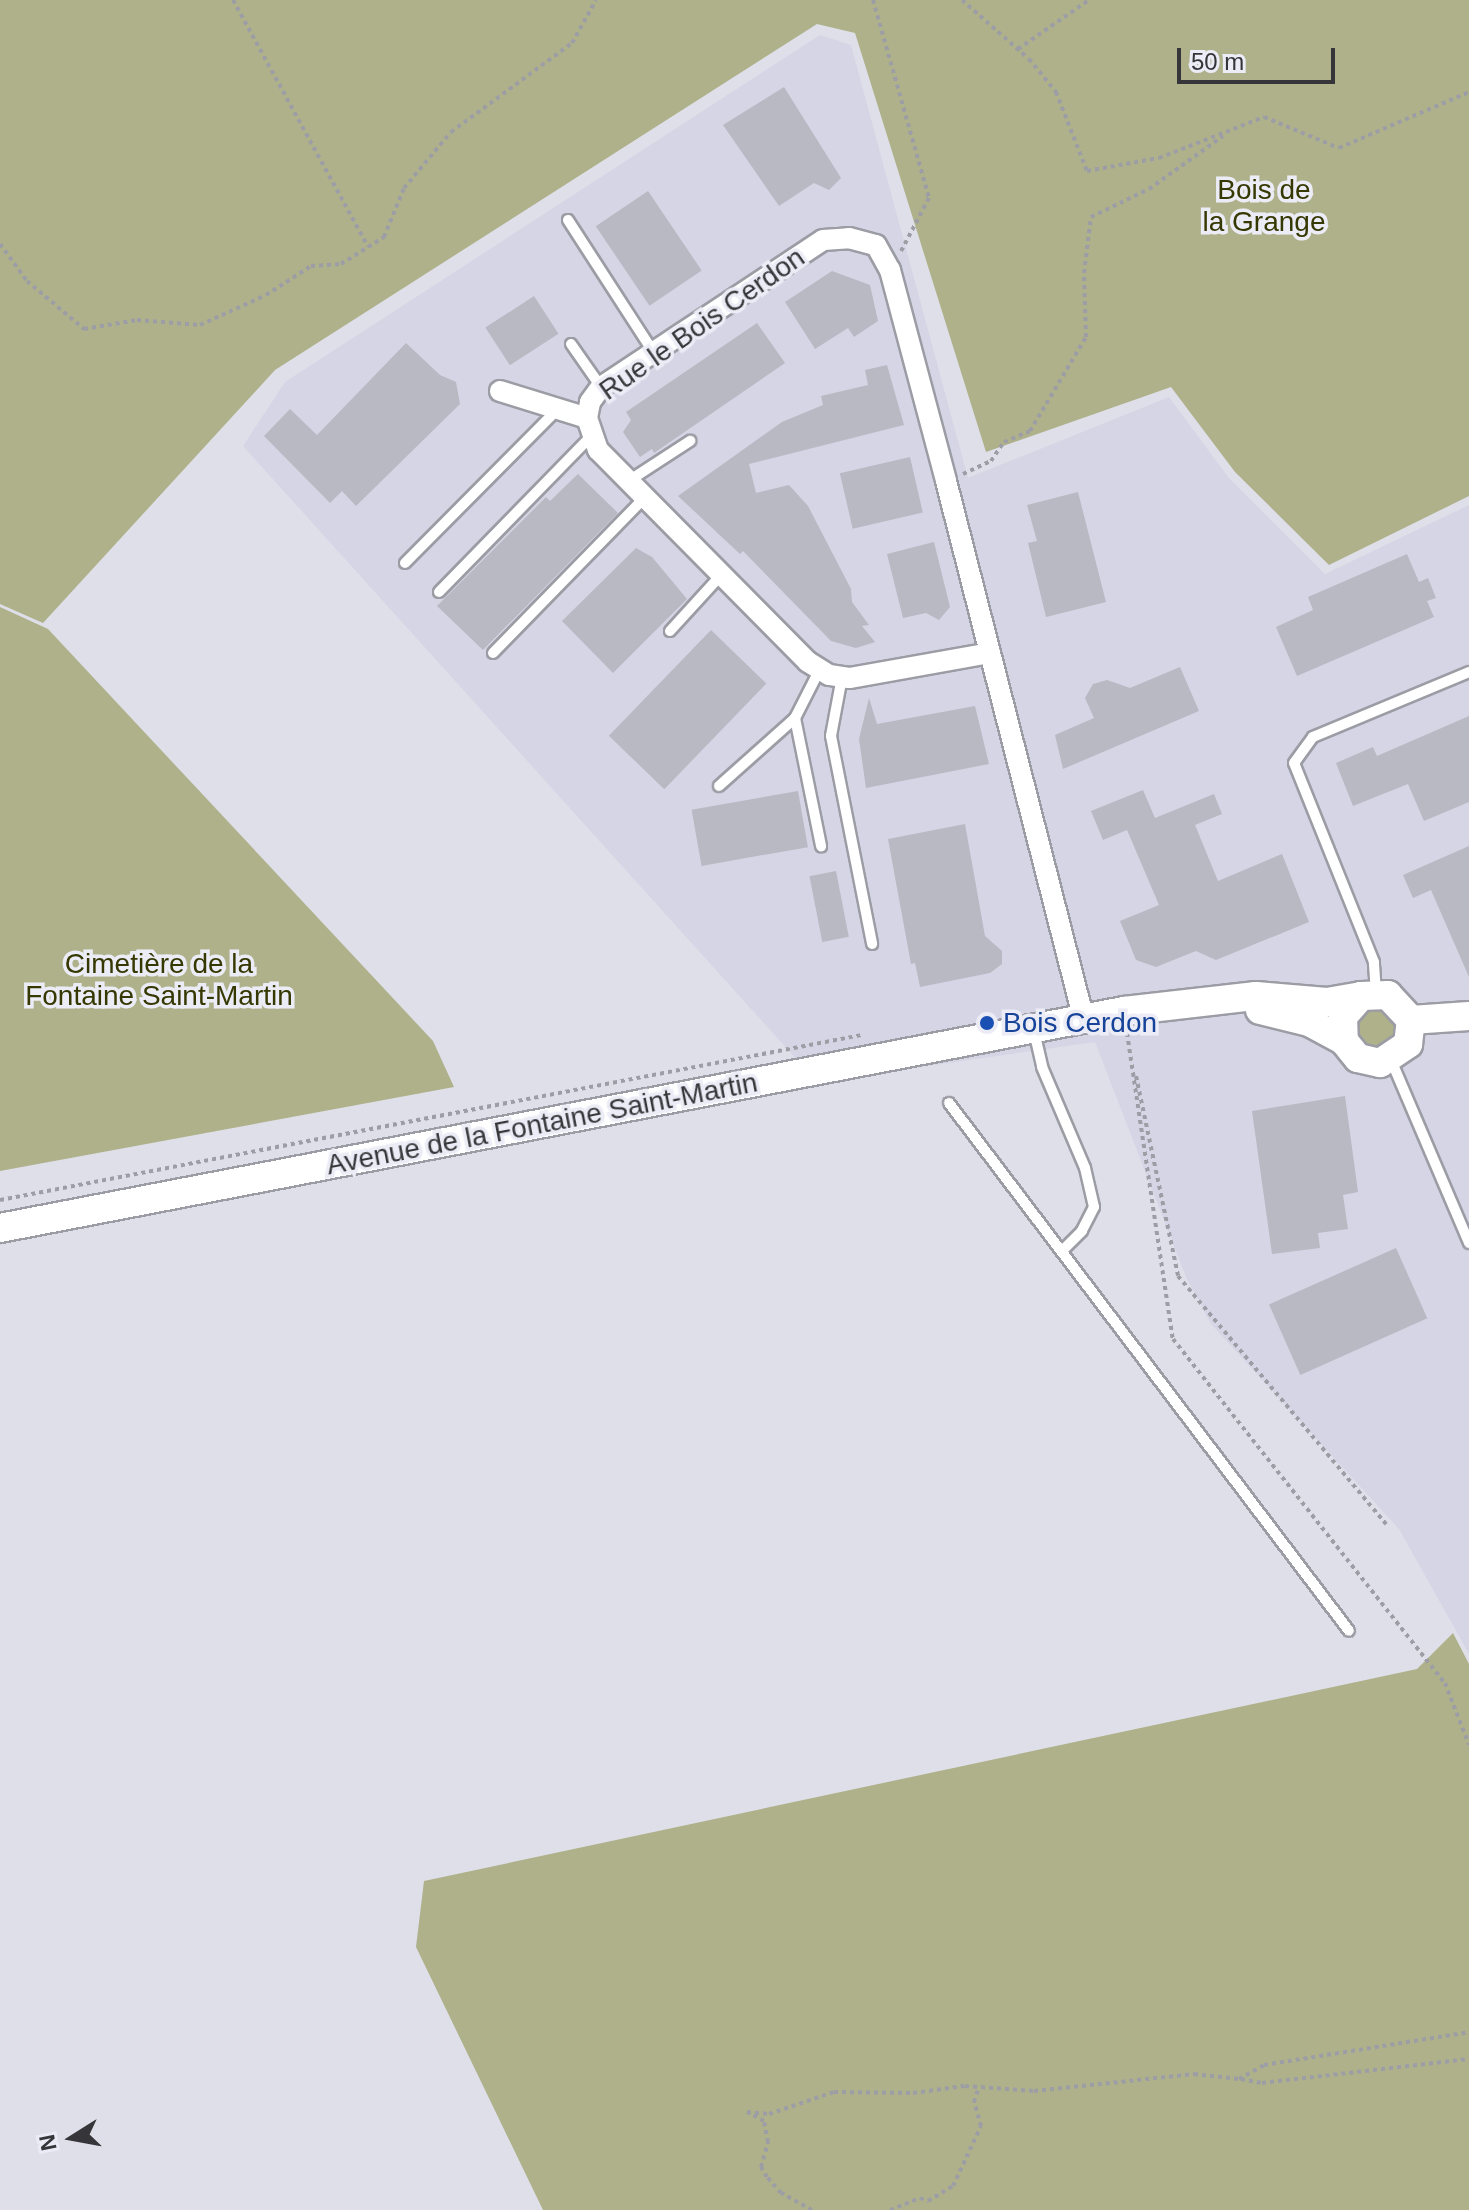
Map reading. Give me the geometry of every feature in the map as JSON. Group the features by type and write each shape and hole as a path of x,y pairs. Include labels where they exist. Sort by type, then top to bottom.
{"main road":[{"name":"Avenue de la Fontaine Saint-Martin","path":"0,1228 1084,1020 1126,1023 1256,996 1327,1002 1369,995"},
{"path":"1224,1002 1309,1022 1344,1041 1358,1058 1391,1060 1408,1044 1411,1020 1398,1001 1369,995 1343,1017 1344,1041"},
{"path":"1411,1020 1469,1016"}],"street":[{"name":"Rue le Bois Cerdon","path":"990,653 842,677 820,669 630,480 589,427 590,402 601,387 823,240 849,238 876,245 890,270 946,481 1084,1020"},
{"path":"500,391 558,409 589,427"}],"lane":[{"path":"568,220 655,354"},
{"path":"571,344 601,387"},
{"path":"405,563 558,409"},
{"path":"439,592 589,427"},
{"path":"630,480 690,441"},
{"path":"493,653 646,496"},
{"path":"670,631 724,572"},
{"path":"719,786 795,718 820,669"},
{"path":"1369,995 1374,962 1294,763 1313,737 1469,672"},
{"path":"842,677 831,736 872,944"},
{"path":"795,718 821,846"},
{"path":"1034,1031 1042,1067 1085,1168 1094,1207 1082,1231 1062,1251"},
{"path":"1391,1060 1469,1243"},
{"path":"949,1103 1349,1631"}],"path":[{"path":"233,0 369,247"},
{"path":"0,244 27,281 84,329 137,320 200,325 266,295 311,266 341,264 384,237 404,188 451,132 572,43 596,0"},
{"path":"873,0 929,198 890,270"},
{"path":"962,0 1018,49 1056,92 1087,171 1159,158 1264,117 1339,148 1469,92"},
{"path":"1018,49 1089,0"},
{"path":"946,481 991,461 1004,442 1030,431 1068,370 1086,337 1084,257 1091,217 1149,189 1194,153 1236,129"},
{"path":"1126,1023 1178,1276 1386,1524"},
{"path":"1126,1023 1173,1339 1445,1683 1469,1745"},
{"path":"1239,2079 1264,2065 1469,2032"},
{"path":"812,2210 781,2193 767,2177 761,2167 768,2142 764,2121 747,2112 769,2114 834,2092 979,2087 1034,2091 1194,2074 1262,2083 1469,2059"},
{"path":"890,2210 920,2198 928,2201 953,2186 981,2126 974,2102 979,2087"}],"shaded area":[{"path":"820,35 851,45 968,478 1169,397 1229,478 1325,574 1469,505 1469,1654 1399,1529 1211,1324 1186,1277 1095,1042 817,1082 243,446 285,382"}],"green space":[{"name":"Bois de la Grange","path":"0,0 1469,0 1469,496 1329,565 1235,472 1171,387 986,452 855,33 817,24 275,370 43,623 0,604"},
{"name":"Cimetière de la Fontaine Saint-Martin","path":"0,607 48,629 433,1041 454,1087 0,1171"},
{"path":"1390,1008 1399,1032 1383,1052 1358,1047 1352,1017 1357,1010"},
{"path":"1453,1633 1469,1664 1469,2210 543,2210 416,1947 424,1881 1417,1669"}],"building":[{"path":"784,87 841,178 829,190 814,183 779,206 723,125"},
{"path":"648,191 702,271 649,306 596,226"},
{"path":"832,271 870,285 878,321 854,337 848,328 815,349 785,302"},
{"path":"534,296 559,334 510,365 485,328"},
{"path":"757,323 785,363 654,453 652,449 640,457 623,432 631,420 626,412"},
{"path":"406,343 440,375 456,382 460,404 356,506 342,491 330,503 264,436 290,409 317,435"},
{"path":"887,365 904,425 749,464 756,493 789,485 808,506 851,589 852,602 869,625 862,626 875,642 856,648 831,641 743,551 740,554 678,496 782,422 823,405 821,396 868,385 865,370"},
{"path":"910,457 923,513 853,529 840,473"},
{"path":"578,474 618,513 483,650 437,606 546,497 550,501"},
{"path":"1078,492 1106,602 1046,617 1028,543 1037,541 1027,505"},
{"path":"934,542 950,607 939,620 926,613 903,618 887,554"},
{"path":"636,548 652,557 687,599 613,673 562,621"},
{"path":"1407,554 1419,582 1428,578 1436,598 1427,601 1434,617 1297,676 1276,627 1313,610 1308,597"},
{"path":"711,630 766,683 664,789 609,736"},
{"path":"1180,667 1199,711 1063,769 1055,735 1094,718 1085,698 1093,684 1107,680 1130,688"},
{"path":"869,698 877,724 975,706 989,764 866,788 859,739"},
{"path":"1469,716 1469,802 1424,821 1408,784 1353,806 1336,763 1373,747 1377,756"},
{"path":"1143,790 1155,818 1214,794 1222,814 1195,825 1218,881 1282,854 1309,922 1216,960 1196,951 1156,967 1136,960 1120,921 1159,905 1127,830 1103,840 1091,811"},
{"path":"798,791 808,847 702,866 692,810"},
{"path":"965,824 985,936 1002,951 1002,964 990,973 920,987 915,963 911,964 888,839"},
{"path":"1469,846 1469,977 1431,890 1413,898 1403,875"},
{"path":"836,871 849,937 822,942 809,876"},
{"path":"1345,1096 1358,1192 1343,1195 1348,1229 1318,1233 1320,1248 1272,1254 1252,1111"},
{"path":"1396,1248 1427,1318 1300,1375 1269,1305"}],"place":[{"name":"Bois Cerdon","path":"987,1023"}]}
